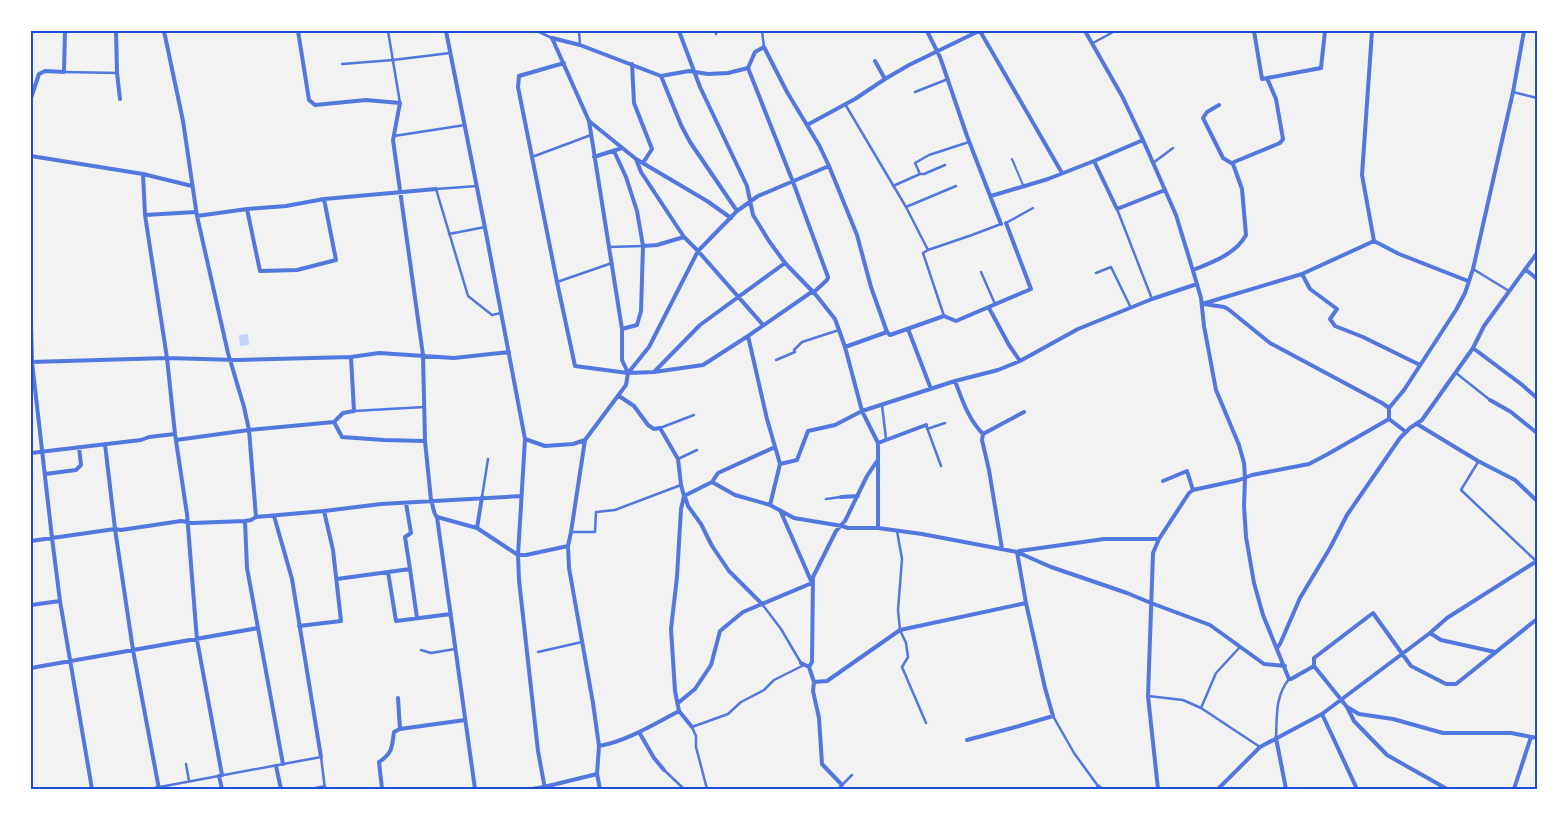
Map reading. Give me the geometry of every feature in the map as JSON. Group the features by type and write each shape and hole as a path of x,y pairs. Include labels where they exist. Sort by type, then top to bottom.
{"street":[{"path":"64,72 65,31"},
{"path":"116,31 120,99"},
{"path":"164,31 183,121 197,214 230,360 249,430 256,517"},
{"path":"298,31 310,100 315,104 366,100 400,103"},
{"path":"388,31 400,103 394,136 423,356 425,441 431,500 434,514 437,517 475,789"},
{"path":"446,31 525,439 518,555 519,580 538,751 544,788"},
{"path":"538,31 552,38 580,45 661,76 689,70 708,74 728,73 748,68"},
{"path":"579,31 580,45"},
{"path":"679,31 700,87 747,186 753,215 785,263 814,292 835,319 845,347 862,411 878,442 878,528"},
{"path":"762,31 764,47 829,166 857,235 871,287 887,332 890,335 944,316"},
{"path":"927,31 938,52 1001,224"},
{"path":"807,125 885,79 979,31 1062,173"},
{"path":"1085,31 1122,96 1143,140 1176,215 1198,284 1216,390 1239,445 1244,463 1244,506 1249,560 1263,615 1288,679"},
{"path":"1093,43 1115,31"},
{"path":"1254,31 1261,78 1321,68 1325,31"},
{"path":"1372,31 1362,175 1374,241"},
{"path":"1389,419 1389,408 1404,390 1465,293 1473,268 1513,92 1524,31"},
{"path":"552,38 589,121 622,330 622,360 628,373"},
{"path":"564,64 520,76 518,87 575,366 628,373 654,372 703,364 814,292 827,280 828,277 793,182 748,68 755,52 764,47"},
{"path":"342,64 450,53"},
{"path":"875,61 885,79"},
{"path":"632,64 634,103 652,149 643,163"},
{"path":"31,98 37,77 41,73 50,71 117,72"},
{"path":"661,76 690,142 737,211"},
{"path":"1233,164 1237,160 1280,143 1283,139 1276,99 1267,78"},
{"path":"915,92 948,79"},
{"path":"1513,92 1537,98"},
{"path":"845,104 906,207 928,250"},
{"path":"1193,270 1226,255 1246,235 1242,189 1233,164 1223,158 1203,118 1207,112 1219,105"},
{"path":"589,121 636,159 707,201 730,218"},
{"path":"394,136 465,125"},
{"path":"532,157 591,135"},
{"path":"991,196 1062,173 1143,140"},
{"path":"920,174 915,163 929,155 970,142"},
{"path":"594,157 622,148"},
{"path":"1153,163 1173,148"},
{"path":"614,151 626,177 637,210 643,246 641,311 637,325 622,330"},
{"path":"31,156 143,174 192,186"},
{"path":"636,159 641,172 684,237 763,325"},
{"path":"1094,161 1117,210 1152,299"},
{"path":"894,186 945,165"},
{"path":"600,789 597,774 599,746 569,568 568,546 572,532 585,440 626,386 628,373 649,348 698,251 750,200 829,166"},
{"path":"143,174 145,215 167,358 175,434 187,514 197,640 222,789"},
{"path":"145,215 197,214 286,206 436,188 477,186"},
{"path":"906,207 956,186"},
{"path":"436,188 468,296 492,315 501,313"},
{"path":"1117,210 1165,190"},
{"path":"247,209 260,272 297,270 336,260 324,200"},
{"path":"1006,223 1031,289 956,322 944,316 923,253 1006,223 1033,208"},
{"path":"449,234 485,227"},
{"path":"609,247 643,246 684,237"},
{"path":"1202,304 1302,274 1374,241"},
{"path":"1374,241 1399,254 1468,281"},
{"path":"1277,648 1295,609 1347,515 1400,438 1422,420 1473,348 1484,326 1537,253"},
{"path":"557,282 612,263"},
{"path":"654,372 700,325 785,263"},
{"path":"1096,273 1111,267 1131,308"},
{"path":"1473,268 1509,291"},
{"path":"1525,269 1537,279"},
{"path":"981,272 995,305"},
{"path":"1302,274 1310,289 1337,309 1330,319 1335,326 1363,337 1420,365"},
{"path":"780,464 797,460 808,431 835,425 862,411 955,381 998,370 1078,329 1152,299 1198,284"},
{"path":"1202,304 1224,307 1270,343 1389,408"},
{"path":"989,308 1009,345 1020,360"},
{"path":"31,324 32,362 60,601 92,789"},
{"path":"908,329 931,389"},
{"path":"776,360 794,352 802,342 839,330"},
{"path":"845,347 887,332"},
{"path":"748,336 767,420 780,464 770,505"},
{"path":"1473,348 1537,398"},
{"path":"32,362 167,358 230,360 351,357 379,353 454,358 509,352"},
{"path":"351,357 354,411"},
{"path":"1456,372 1490,400 1511,412 1537,433"},
{"path":"955,381 967,412 983,434 982,440 1002,549"},
{"path":"619,396 634,406 654,429 694,415"},
{"path":"882,405 886,439"},
{"path":"176,440 249,430 334,422 343,413 354,411 424,407"},
{"path":"983,434 1024,412"},
{"path":"1158,789 1148,696 1153,553 1159,539 1189,493 1193,490 1252,475 1308,464 1389,419"},
{"path":"1389,419 1406,432"},
{"path":"334,422 342,437 425,441"},
{"path":"878,442 945,423"},
{"path":"1417,424 1478,461 1516,480 1537,501"},
{"path":"926,427 941,466"},
{"path":"660,428 678,459 682,487 688,506 701,524 712,546 729,571 762,603 781,629 802,664 809,668 814,682 813,691 820,718 822,764 842,785"},
{"path":"31,453 141,440 175,434"},
{"path":"525,439 545,446 574,444 585,440"},
{"path":"105,444 133,650 159,788"},
{"path":"45,474 76,470 81,465 79,447"},
{"path":"684,496 712,482 718,473 775,447"},
{"path":"678,459 697,450"},
{"path":"478,528 488,459"},
{"path":"812,583 813,576 836,530 842,526 867,476 877,461"},
{"path":"1218,789 1260,747 1322,714 1430,633 1447,618 1536,561 1461,490 1478,461"},
{"path":"1163,481 1187,471 1193,490"},
{"path":"712,482 735,495 770,505 794,518 848,528 878,528 922,534 1017,552 1210,625 1264,664 1284,666"},
{"path":"572,532 595,532 596,512 615,510 682,487"},
{"path":"31,541 115,528 121,530 181,521 187,523 245,521 256,517 381,504 521,496"},
{"path":"684,496 681,509 677,577 671,629 679,711 692,727 696,736 696,747 707,789"},
{"path":"826,499 858,496"},
{"path":"406,502 411,533 405,537 418,618"},
{"path":"780,510 814,591 812,662 809,668"},
{"path":"299,626 341,621 337,580 324,511"},
{"path":"274,516 292,579 321,757 325,787 311,789"},
{"path":"437,517 478,528 518,555 568,546"},
{"path":"245,521 247,568 283,764"},
{"path":"897,531 902,559 898,610 900,630 906,643 908,656 902,667 926,723"},
{"path":"1017,552 1104,539 1159,539"},
{"path":"1017,552 1026,603 1053,716 1074,753 1100,787"},
{"path":"337,580 410,569"},
{"path":"388,572 396,621 451,614"},
{"path":"678,703 695,689 711,665 720,631 743,612 812,583"},
{"path":"31,605 60,601"},
{"path":"814,682 827,680 900,630 1026,603"},
{"path":"1446,789 1387,754 1354,721 1342,700 1314,666 1314,658 1373,613 1411,666 1446,684 1456,684 1537,619"},
{"path":"31,668 258,628"},
{"path":"1430,633 1441,640 1495,652"},
{"path":"538,652 582,642"},
{"path":"1201,708 1216,673 1240,646"},
{"path":"421,650 431,653 455,650"},
{"path":"692,727 728,714 741,702 764,690 774,680 802,664"},
{"path":"1286,789 1276,738 1278,703 1282,688 1288,679 1314,666"},
{"path":"1148,696 1183,700 1201,708 1260,747"},
{"path":"398,698 400,729"},
{"path":"1347,708 1359,714 1393,719 1442,733 1512,733 1537,738"},
{"path":"599,746 639,732 679,711"},
{"path":"1322,714 1357,789"},
{"path":"967,740 1053,716"},
{"path":"382,789 379,762 388,756 392,748 394,732 400,729 465,720"},
{"path":"639,732 654,758 684,789"},
{"path":"1514,789 1531,737"},
{"path":"149,789 321,757"},
{"path":"186,764 189,781"},
{"path":"276,766 281,789"},
{"path":"532,789 544,788 597,774"},
{"path":"838,789 852,775"}],"lane":[{"path":"1012,159 1023,186"}],"water":[{"path":"248,334 249,345 240,346 239,335"}]}
